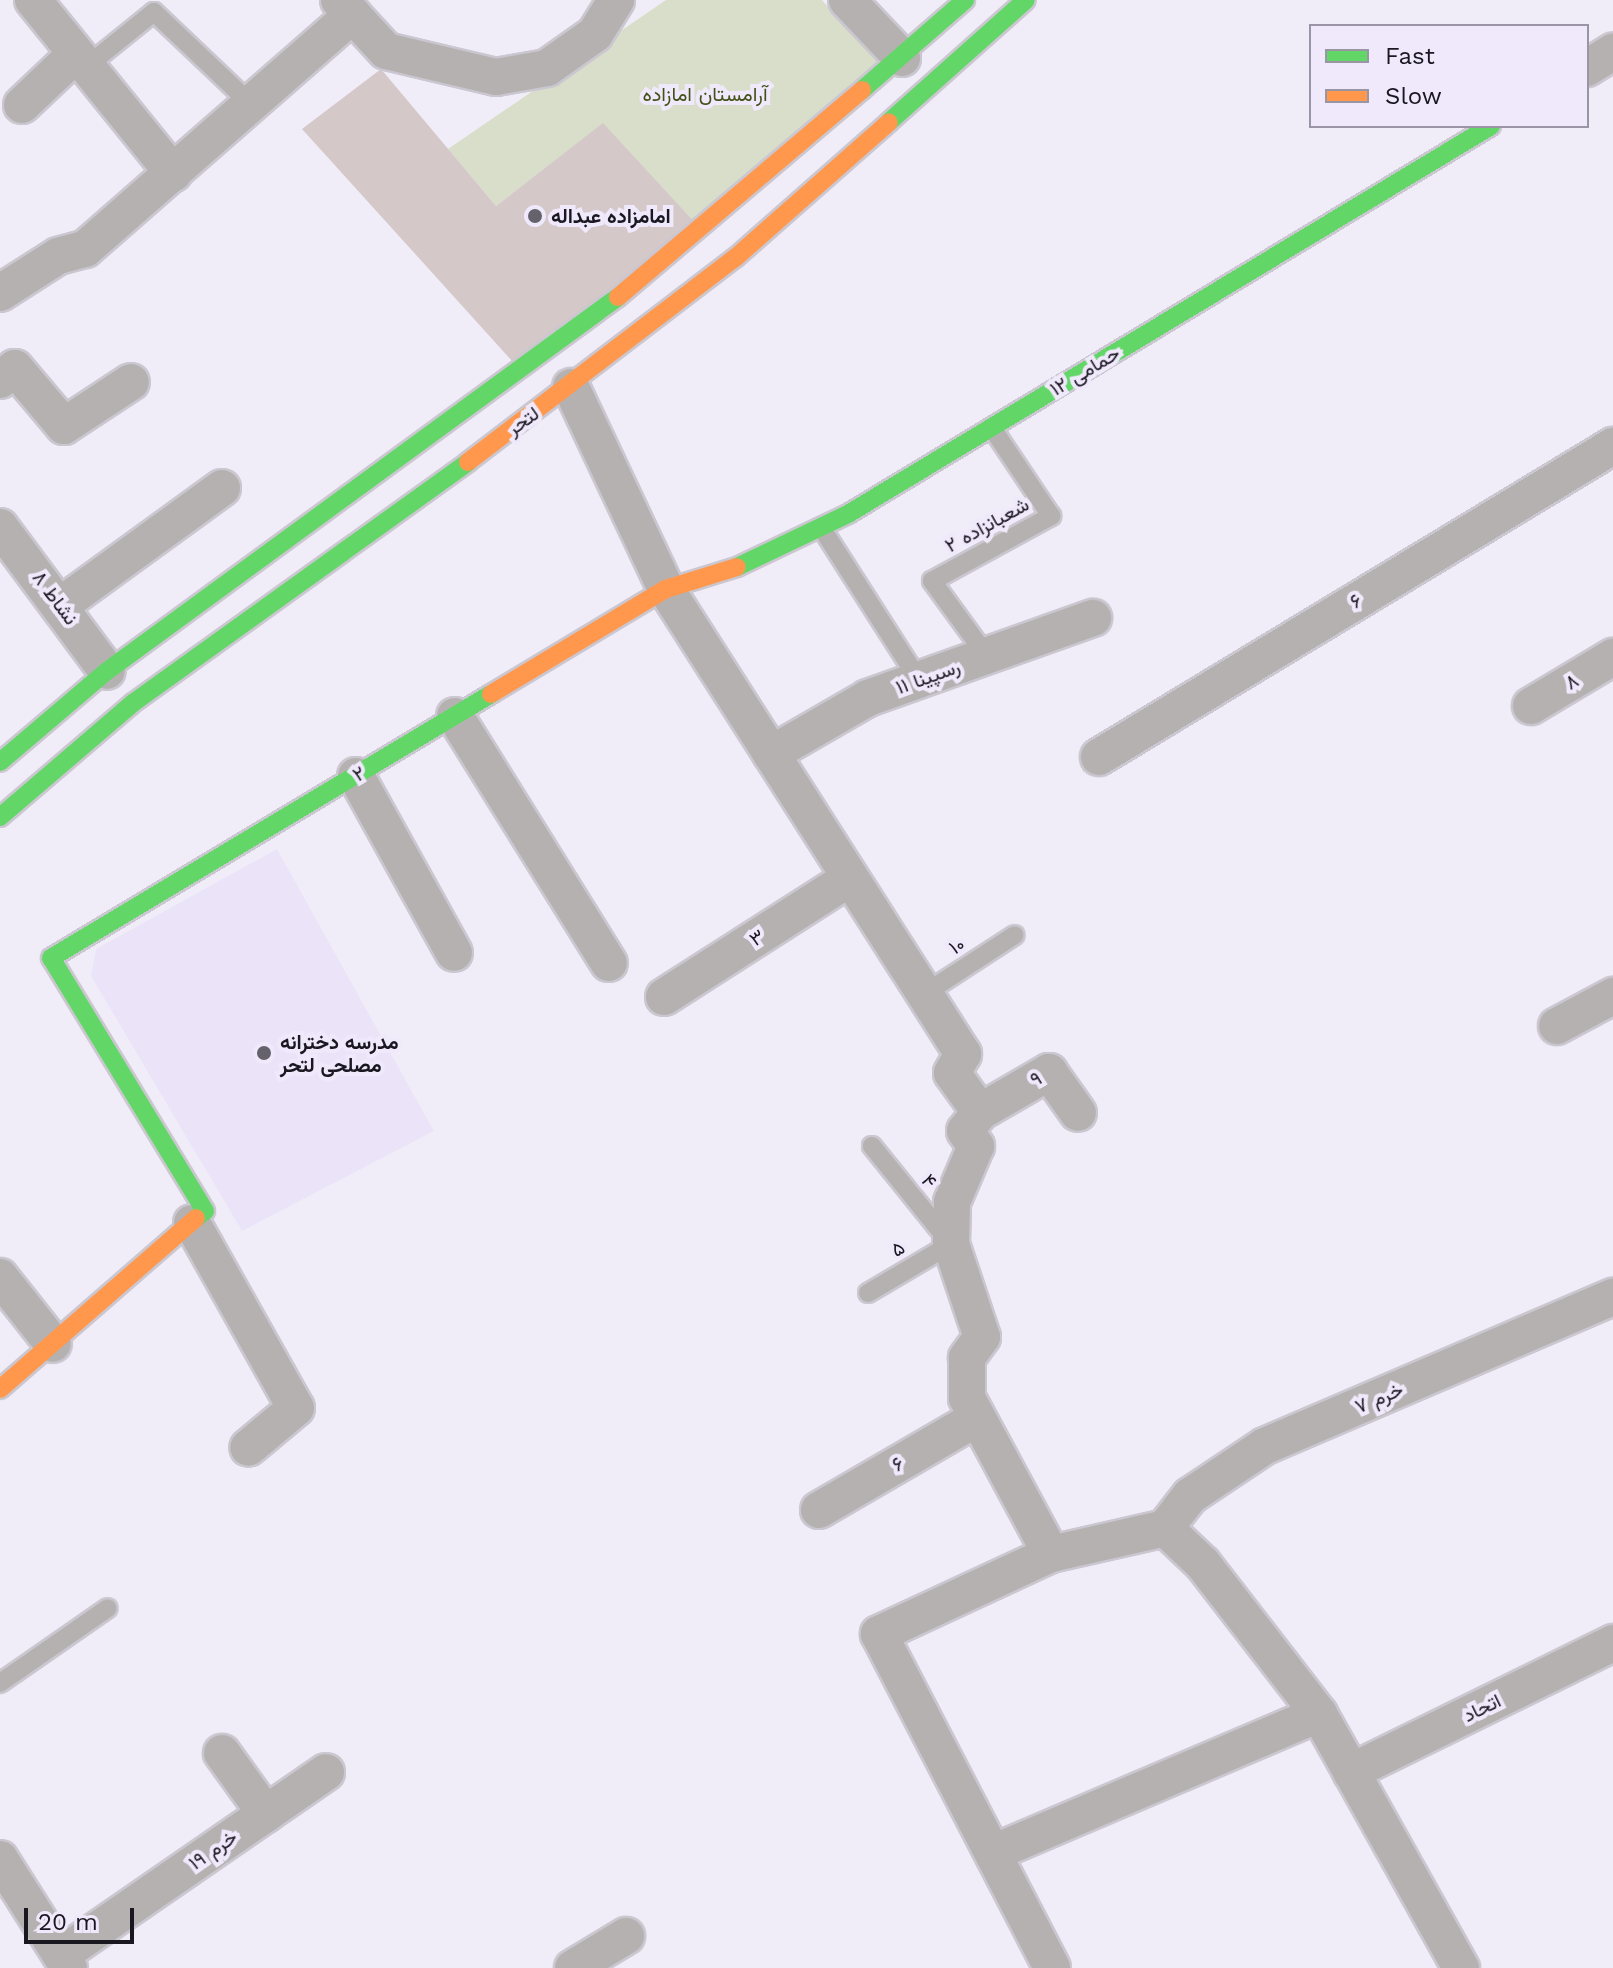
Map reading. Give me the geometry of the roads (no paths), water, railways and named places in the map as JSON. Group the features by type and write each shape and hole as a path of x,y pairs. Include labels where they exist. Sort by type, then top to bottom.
{"street":[{"path":"33,0 173,173"},
{"path":"3,286 58,256 85,249 252,105 346,7 386,51 496,77 547,68 595,34 616,0"},
{"path":"847,0 902,58"},
{"name":"لتحر","path":"0,762 107,671 336,499 546,354 902,58 965,0"},
{"name":"لتحر","path":"0,817 133,703 362,534 571,387 735,258 1026,0"},
{"path":"1589,67 1613,52"},
{"path":"22,105 81,60"},
{"name":"حمامی ۱۲","path":"666,589 744,565 821,527 1488,128"},
{"path":"546,354 571,387 666,589 963,1054 952,1073 980,1112 965,1131 976,1146 952,1202 951,1244 982,1337 967,1358 967,1398 1051,1554"},
{"path":"0,380 15,368 64,426 131,382"},
{"name":"۶","path":"1099,757 1613,446"},
{"path":"61,605 222,488"},
{"path":"336,499 362,534"},
{"name":"نشاط ۸","path":"0,527 61,605 107,671"},
{"name":"۲","path":"192,1223 205,1211 51,958 666,589"},
{"name":"رسپینا ۱۱","path":"771,754 868,698 1093,618"},
{"name":"۸","path":"1531,706 1613,657"},
{"path":"455,716 609,963"},
{"path":"356,776 454,953"},
{"name":"۳","path":"664,997 850,878"},
{"path":"1557,1026 1613,996"},
{"name":"۹","path":"980,1112 1049,1072 1078,1113"},
{"path":"0,1389 192,1223 296,1408 248,1448"},
{"path":"0,1277 53,1344"},
{"name":"خرم ۷","path":"1165,1528 1190,1496 1265,1446 1613,1297"},
{"name":"۶","path":"819,1510 977,1418"},
{"path":"1050,1967 879,1634 1051,1554 1165,1528 1242,1607 1319,1714 1461,1968"},
{"name":"اتحاد","path":"1351,1772 1613,1643"},
{"path":"993,1853 1319,1714"},
{"path":"222,1753 266,1814"},
{"name":"خرم ۱۹","path":"65,1961 326,1772"},
{"path":"0,1859 65,1961"},
{"path":"573,1968 626,1936"}],"lane":[{"path":"81,60 154,12 252,105"},
{"name":"شعبانزاده ۲","path":"986,655 932,581 1051,516 992,427"},
{"path":"821,527 920,682"},
{"name":"۱۰","path":"924,994 1015,935"},
{"name":"۴","path":"872,1146 951,1244"},
{"name":"۵","path":"868,1293 951,1244"},
{"path":"0,1683 108,1608"}],"place":[{"name":"امامزاده عبداله","path":"535,216"},
{"name":"مدرسه دخترانه مصلحی لتحر","path":"264,1053"}],"park label":[{"name":"آرامستان امازاده","path":"705,94"}]}
